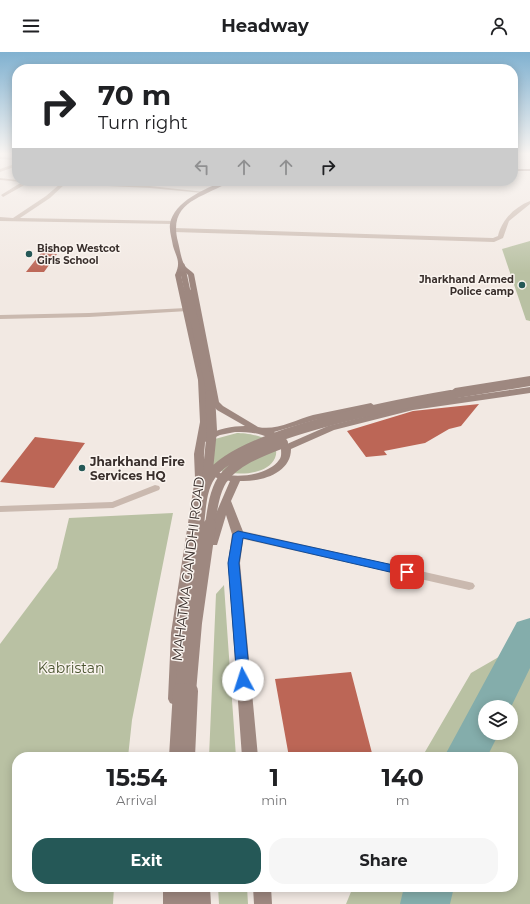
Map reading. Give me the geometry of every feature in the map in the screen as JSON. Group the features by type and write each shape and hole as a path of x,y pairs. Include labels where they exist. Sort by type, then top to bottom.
{"main road":[{"path":"202,193 185,205 173,222 209,385 212,430 207,482"},
{"path":"182,266 191,274 215,403 220,408 278,438 286,448 285,460 275,470 258,477 236,479 216,474 203,466 199,454 204,428 205,409 202,382 178,275 182,266"},
{"path":"201,441 216,433 236,429 280,429 313,418 362,408 530,378"},
{"path":"177,752 183,658 202,496 207,482 215,470 239,455 280,436 324,422 398,404 530,382"},
{"path":"187,752 187,715 195,622 210,529 218,489 223,480 236,467 254,456 276,445 325,427 389,410 530,386"},
{"path":"286,448 331,428 413,407 530,390"},
{"name":"MAHATMA GANDHI ROAD","path":"172,752 178,633 191,531 200,478 199,454"},
{"name":"MAHATMA GANDHI ROAD","path":"194,752 199,640 215,532 236,479"},
{"path":"226,502 238,534 234,563 250,752"},
{"path":"172,892 172,904"},
{"path":"179,892 179,904"},
{"path":"189,892 190,904"},
{"path":"201,892 202,904"},
{"path":"262,892 263,904"}],"street":[{"path":"4,196 9,193"},
{"path":"15,220 53,193"},
{"path":"174,230 494,240 501,237 502,226 505,221 530,202"},
{"path":"0,219 173,222"},
{"path":"0,317 89,315 186,310"},
{"path":"0,510 113,506 155,488"},
{"path":"238,534 469,586"}],"green space":[{"name":"Jharkhand Armed Police camp","path":"530,241 530,321 526,320 502,249"},
{"path":"237,433 249,434 270,441 276,451 275,458 271,464 258,471 241,474 225,472 212,466 205,457 206,447 215,439"},
{"name":"Kabristan","path":"173,513 132,720 129,752 12,752 12,892 114,892 113,904 0,904 0,644 57,568 69,518"},
{"path":"224,585 236,752 209,752 216,594"},
{"path":"530,639 530,904 346,904 351,892 518,892 518,752 425,752 471,673"},
{"path":"218,892 247,892 248,904 219,904"}],"building":[{"path":"41,253 57,254 44,272 26,272"},
{"path":"479,404 461,426 449,429 425,443 384,451 387,455 366,457 347,431 413,411"},
{"path":"35,437 85,443 54,488 0,482"},
{"path":"351,672 372,752 288,752 275,679"}],"waterway":[{"path":"495,700 530,632"},
{"path":"468,752 478,732"},
{"path":"425,904 428,892"}],"place":[{"name":"Bishop Westcot Girls School","path":"29,254"},
{"name":"Jharkhand Armed Police camp","path":"522,285"},
{"name":"Jharkhand Fire Services HQ","path":"82,468"}],"route":[{"path":"243,680 234,563 238,534 407,572"}]}
